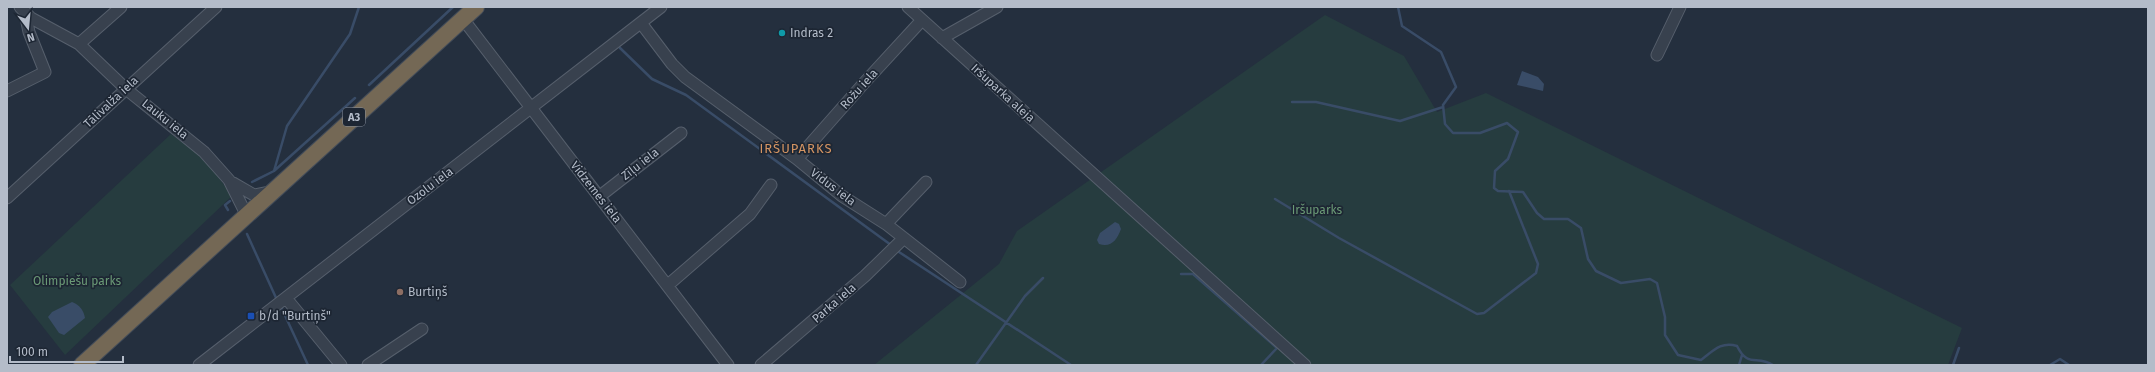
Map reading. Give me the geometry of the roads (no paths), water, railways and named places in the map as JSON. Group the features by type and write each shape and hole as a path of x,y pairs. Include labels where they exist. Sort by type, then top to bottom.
{"highway":[{"name":"A3","path":"82,365 476,7"}],"street":[{"path":"79,44 122,7"},
{"name":"Tālivalža iela","path":"7,198 216,7"},
{"name":"Ozolu iela","path":"199,365 533,108 661,7"},
{"name":"Iršuparka aleja","path":"908,7 1305,365"},
{"path":"942,38 997,7"},
{"path":"1657,55 1680,7"},
{"path":"7,91 45,72 22,10"},
{"name":"Lauku iela","path":"22,10 31,18 79,44 126,89 204,152 229,180"},
{"name":"Vidzemes iela","path":"463,19 533,108 728,365"},
{"name":"Rožu iela","path":"797,159 922,20"},
{"name":"Vidus iela","path":"641,23 672,64 685,77 797,159 842,196 886,224 960,282"},
{"name":"Zīļu iela","path":"600,196 681,133"},
{"path":"229,180 254,195 274,190"},
{"path":"229,180 247,216"},
{"path":"886,224 926,182"},
{"path":"668,285 750,214 771,185"},
{"name":"Parka iela","path":"761,365 865,276 904,238"},
{"path":"286,298 341,365"},
{"path":"368,365 422,329"}],"water":[{"path":"1522,71 1538,77 1544,84 1543,91 1517,85"},
{"path":"1115,222 1119,224 1121,229 1118,237 1110,244 1099,244 1097,240 1100,233"},
{"path":"72,302 81,308 85,318 64,335 59,333 48,317 52,312"}],"waterway":[{"path":"274,171 287,126 350,34 359,7"},
{"path":"369,85 453,7"},
{"path":"1398,7 1402,26 1441,52 1456,87 1443,105 1445,124 1453,133 1480,133 1507,123 1518,132 1508,159 1495,171 1494,188 1498,191 1523,192 1537,213 1544,219 1568,219 1581,228 1588,259 1596,271 1621,283 1650,279 1657,283 1665,317 1665,335 1678,355 1701,360 1713,350 1722,346 1731,345 1737,346 1741,353 1749,359 1767,362 1773,365"},
{"path":"620,48 652,79 686,95 891,245"},
{"path":"252,182 274,171 355,98"},
{"path":"1292,102 1316,102 1400,121 1443,107"},
{"path":"1275,199 1339,238 1477,314 1484,313 1536,273 1538,264 1509,191"},
{"path":"228,210 225,205 230,201"},
{"path":"247,234 277,300"},
{"path":"899,252 1071,365"},
{"path":"1181,274 1193,274 1277,348 1261,365"},
{"path":"976,365 1025,296 1043,278"},
{"path":"282,309 308,365"},
{"path":"1953,365 1959,348"},
{"path":"1739,365 1742,355"},
{"path":"2050,365 2060,359 2069,365"}],"place":[{"name":"Indras 2","path":"782,33"},
{"name":"Burtiņš","path":"400,292"},
{"name":"b/d \"Burtiņš\"","path":"251,316"}],"district":[{"name":"IRŠUPARKS","path":"796,148"}],"park label":[{"name":"Iršuparks","path":"1317,210"},
{"name":"Olimpiešu parks","path":"77,281"}]}
